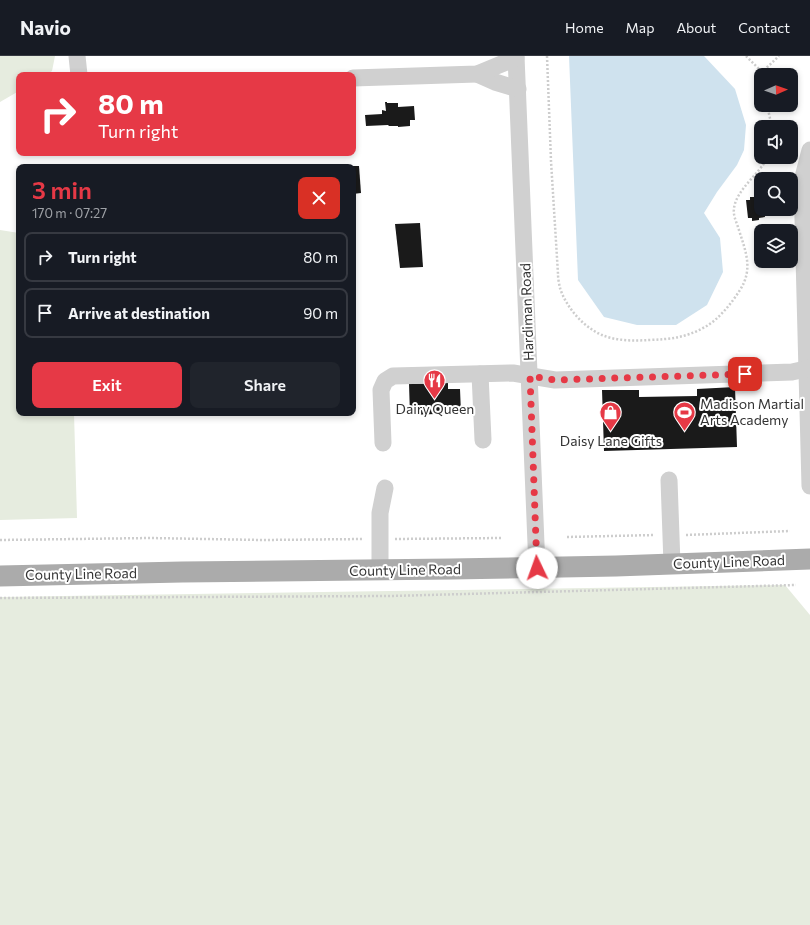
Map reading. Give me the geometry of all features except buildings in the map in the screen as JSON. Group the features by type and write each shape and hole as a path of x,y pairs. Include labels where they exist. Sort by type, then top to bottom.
{"main road":[{"name":"County Line Road","path":"0,576 182,572 537,568 810,559"}],"street":[{"path":"77,56 79,72"},
{"path":"356,78 477,74 516,57"},
{"name":"Hardiman Road","path":"516,57 537,568"},
{"path":"477,74 495,82 518,89"},
{"path":"810,150 802,181 808,299 810,486"},
{"path":"383,443 380,390 385,381 394,376 513,373 555,380 792,372 809,368"},
{"path":"480,374 483,440"},
{"path":"670,480 672,564"},
{"path":"380,570 380,513 384,488"}],"path":[{"path":"547,56 551,161 560,288 567,303 577,316 588,327 602,335 618,339 674,339 704,328 716,320 739,290 746,278 748,265 747,253 735,219 734,209 737,198 764,164"},
{"path":"746,56 758,68"},
{"path":"767,68 779,56"},
{"path":"0,540 151,538 262,540 502,538"},
{"path":"0,598 399,596 796,585"}],"shaded area":[{"path":"0,56 55,56 50,72 16,72 16,93 0,102"},
{"path":"0,230 16,233 16,416 74,416 77,518 0,520"},
{"path":"785,585 810,615 810,925 0,925 0,597"}],"water":[{"path":"569,56 704,56 735,89 746,125 744,150 737,165 704,213 720,238 723,272 707,305 676,325 637,325 604,317 578,280"}],"place":[{"name":"Dairy Queen","path":"435,400"},
{"name":"Daisy Lane Gifts","path":"611,432"},
{"name":"Madison Martial Arts Academy","path":"685,432"}],"route":[{"path":"537,568 530,376 555,380 745,374"}]}
